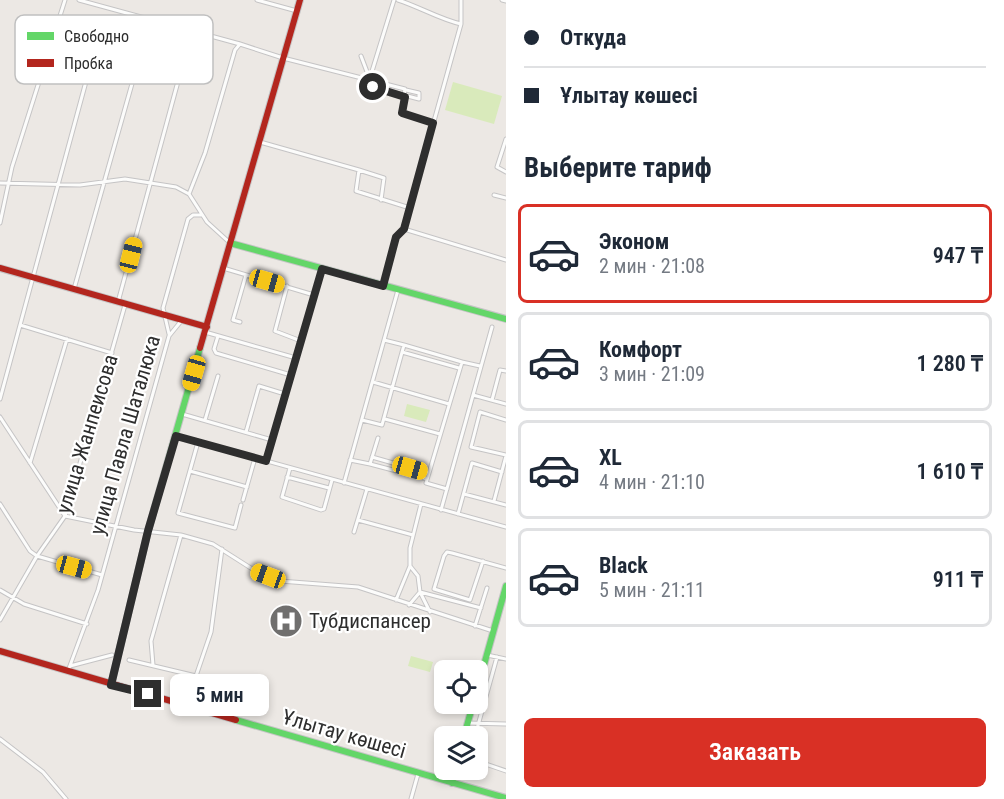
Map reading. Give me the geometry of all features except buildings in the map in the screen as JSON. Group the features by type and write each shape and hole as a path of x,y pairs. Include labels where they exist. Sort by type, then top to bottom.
{"street":[{"path":"60,15 65,0"},
{"path":"79,0 136,15"},
{"path":"257,0 297,11"},
{"path":"111,685 148,531 300,0"},
{"path":"370,81 396,0 426,9 443,20 461,24"},
{"path":"383,286 396,237 404,229 461,24 461,0"},
{"path":"213,36 283,58 370,81 406,91 420,94 417,100 373,87 370,81 361,56"},
{"path":"189,194 205,153 235,50 240,44"},
{"path":"0,223 8,184 39,84"},
{"path":"0,399 85,84"},
{"path":"74,289 132,84"},
{"name":"улица Жанпеисова","path":"0,620 37,556 65,516 112,353 150,183 177,84"},
{"path":"406,91 402,113 433,123"},
{"path":"506,139 497,167 506,172"},
{"path":"260,142 384,178 381,200"},
{"path":"359,170 356,191 410,208"},
{"path":"0,183 58,185 125,179 176,187 189,194 202,215 230,243 506,319"},
{"path":"494,195 506,198"},
{"path":"170,336 168,322 163,313 171,272 188,219 193,215 202,215"},
{"path":"404,229 506,260"},
{"path":"0,268 184,319"},
{"path":"223,268 315,295"},
{"path":"266,461 322,269"},
{"path":"240,322 233,320 246,275"},
{"path":"287,286 275,331 301,341"},
{"path":"344,483 398,290"},
{"path":"168,322 175,316"},
{"path":"168,322 170,325 176,325 175,316"},
{"name":"улица Павла Шаталюка","path":"69,668 87,624 102,575 170,336 176,325 184,319 206,329"},
{"path":"20,325 112,353"},
{"path":"441,510 492,327"},
{"path":"206,329 218,336 296,358"},
{"path":"218,336 214,349 216,353 291,375"},
{"path":"30,463 67,339"},
{"path":"384,340 481,366"},
{"path":"362,420 381,425 385,419 404,345"},
{"path":"402,352 459,368"},
{"path":"447,489 426,483 462,362"},
{"path":"492,400 500,370 506,371"},
{"path":"205,420 218,376"},
{"path":"372,382 449,404"},
{"path":"246,432 259,386 285,394"},
{"path":"473,395 506,404"},
{"path":"494,501 506,456 471,447 480,412 506,420"},
{"path":"182,414 272,440"},
{"path":"0,417 65,516 181,536 213,544 257,572 280,581 357,587 494,631"},
{"path":"385,419 440,434"},
{"path":"176,436 506,527"},
{"path":"370,464 378,438"},
{"path":"198,442 178,513 235,528 241,505"},
{"path":"372,457 428,473"},
{"path":"243,500 255,458"},
{"path":"350,460 427,479"},
{"path":"458,514 472,463 502,472"},
{"path":"290,468 283,498 321,510 324,508 332,480"},
{"path":"190,471 247,487"},
{"path":"287,477 330,488"},
{"path":"354,532 367,489"},
{"path":"464,494 506,505"},
{"path":"0,504 30,551 37,556 102,575"},
{"path":"396,600 410,566 412,535 421,504"},
{"path":"358,520 412,535"},
{"path":"153,665 151,641 181,536"},
{"path":"204,709 196,676 211,632 222,549"},
{"path":"483,561 470,600 434,589 446,553 483,561 506,568"},
{"path":"410,566 420,579 420,592 430,612"},
{"path":"486,660 506,587"},
{"path":"476,626 487,588"},
{"path":"0,590 11,599 87,624"},
{"path":"409,605 420,592"},
{"path":"420,592 481,608"},
{"name":"Ұлытау көшесі","path":"0,651 69,668 111,685 204,709 289,737 506,798"},
{"path":"69,668 112,655"},
{"path":"487,655 506,659"},
{"path":"479,724 497,657"},
{"path":"129,660 196,676"},
{"path":"467,726 470,714"},
{"path":"468,723 506,724"},
{"path":"0,739 43,772 66,799"},
{"path":"488,765 506,771"},
{"path":"411,799 418,772"}],"green space":[{"path":"453,82 502,96 494,124 445,110"},
{"path":"407,404 430,410 426,422 404,416"},
{"path":"411,656 433,662 430,672 408,666"}],"traffic: fast":[{"path":"230,243 506,319"},
{"path":"111,685 148,531 200,348"},
{"path":"485,660 506,586"},
{"path":"467,726 470,714"},
{"path":"236,720 506,798"}],"traffic: jam":[{"path":"200,348 300,0"},
{"path":"0,268 207,327"},
{"path":"0,651 236,720"}],"place":[{"name":"Тубдиспансер","path":"286,621"}],"route":[{"path":"148,694 111,685 148,531 176,436 266,461 322,269 383,286 396,237 399,231 404,229 433,123 402,113 400,109 405,97 373,87"}]}
